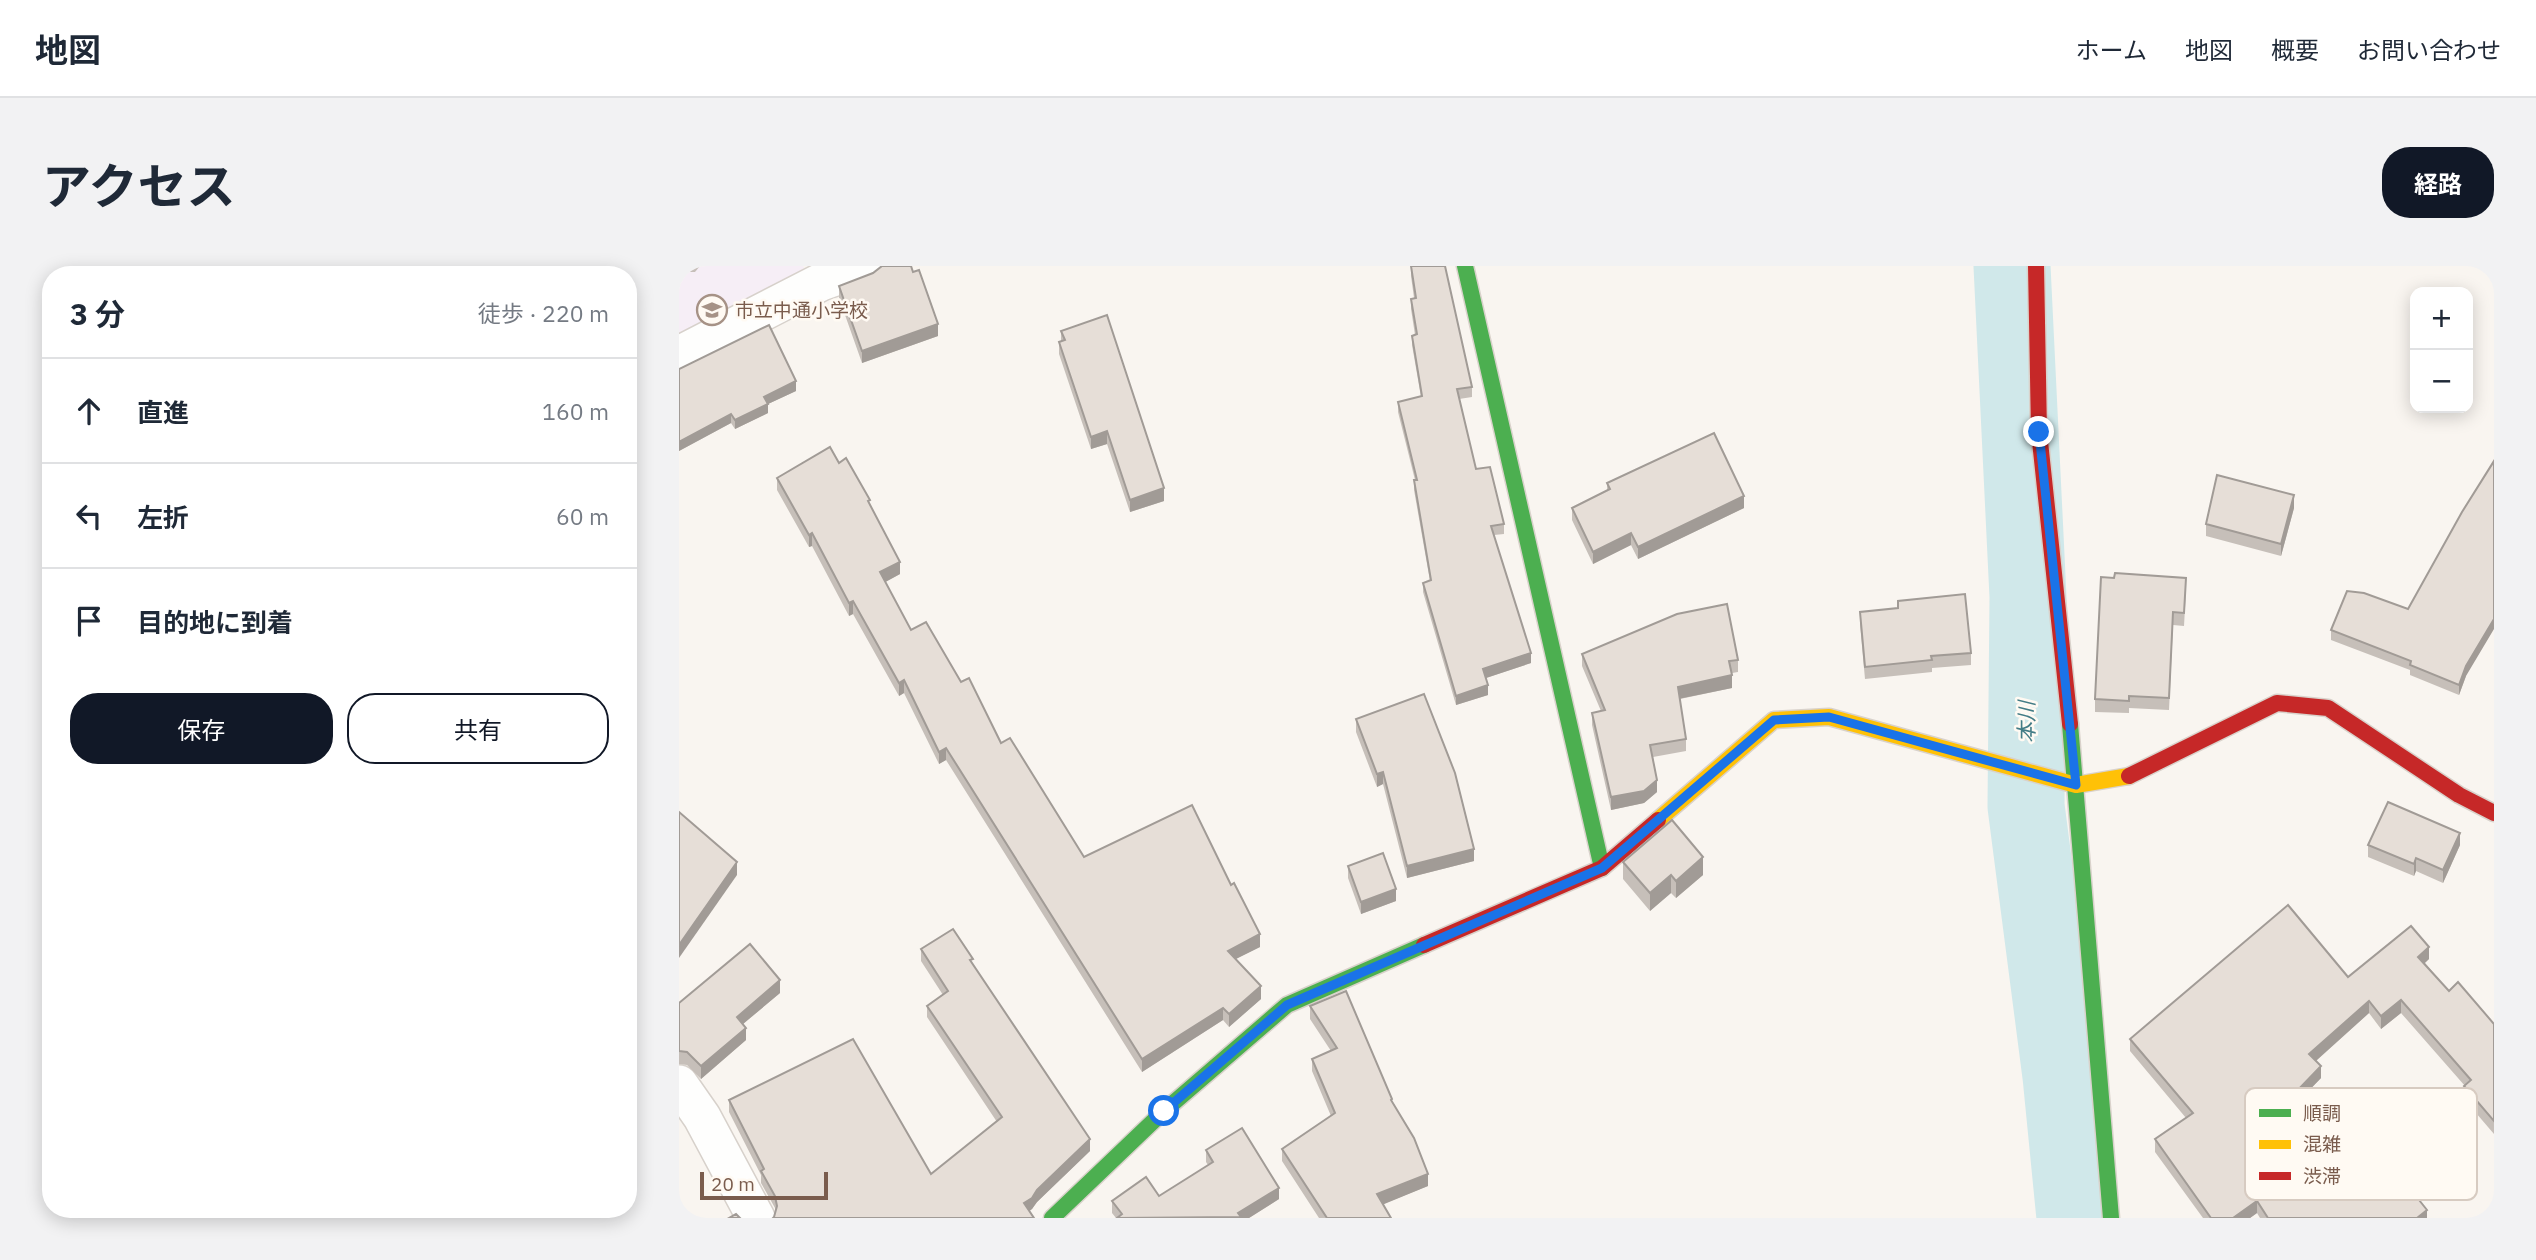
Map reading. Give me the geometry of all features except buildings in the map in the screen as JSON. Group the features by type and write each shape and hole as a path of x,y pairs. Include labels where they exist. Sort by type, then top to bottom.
{"street":[{"path":"679,355 821,282 866,266"},
{"path":"1465,266 1602,868"},
{"path":"2036,266 2039,432 2076,785 2111,1218"},
{"path":"1052,1218 1164,1111 1287,1005 1602,868 1774,720 1829,717 2076,785 2133,775 2277,703 2328,708 2459,795 2494,813"},
{"path":"679,1084 702,1117 756,1218"}],"shaded area":[{"name":"市立中通小学校","path":"679,266 803,266 811,280 679,340"}],"waterway":[{"name":"本川","path":"2012,266 2028,597 2026,806 2061,1076 2075,1218"}],"traffic: fast":[{"path":"1465,266 1602,868"},
{"path":"2070,724 2111,1218"},
{"path":"1052,1218 1164,1111 1287,1005 1424,945"}],"traffic: slow":[{"path":"1658,820 1774,720 1829,717 2076,785 2129,776"}],"traffic: jam":[{"path":"2036,266 2039,432 2070,724"},
{"path":"2129,776 2277,703 2328,708 2459,795 2494,813"},
{"path":"1424,945 1602,868 1658,820"}],"place":[{"name":"市立中通小学校","path":"712,310"}],"route":[{"path":"1164,1111 1287,1005 1602,868 1774,720 1829,717 2076,785 2039,432"}]}
